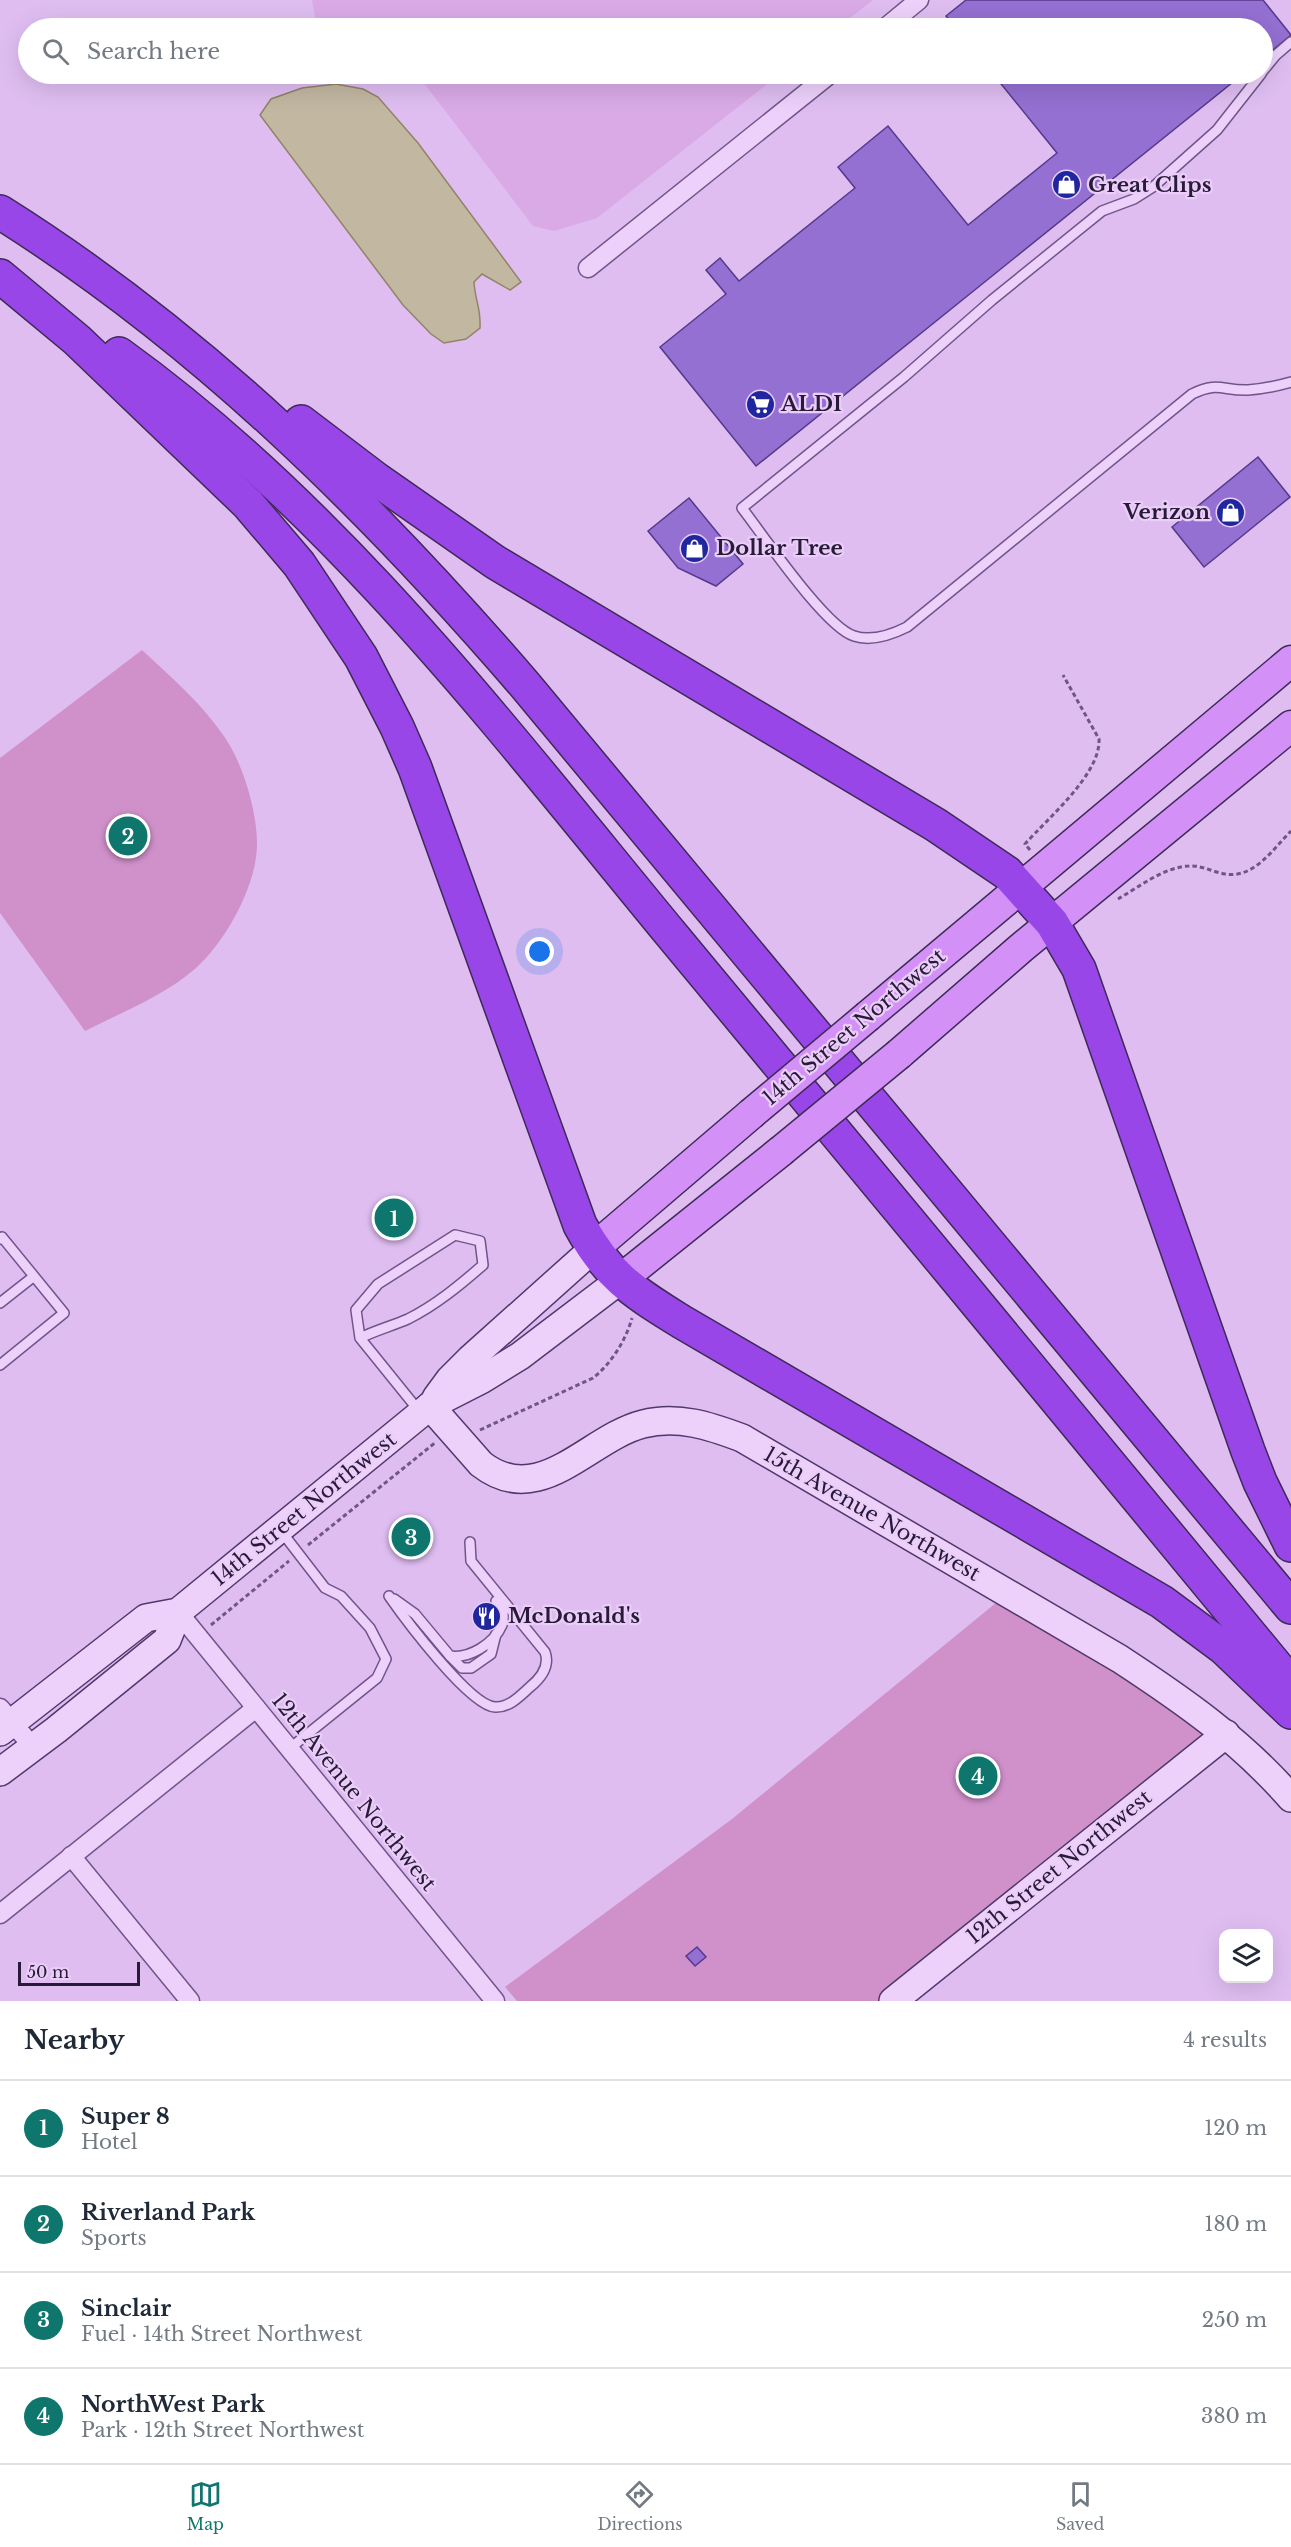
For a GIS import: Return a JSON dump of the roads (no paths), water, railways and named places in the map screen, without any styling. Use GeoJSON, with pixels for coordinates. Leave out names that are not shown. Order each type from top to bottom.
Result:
{"type":"FeatureCollection","features":[{"type":"Feature","properties":{"kind":"highway"},"geometry":{"type":"LineString","coordinates":[[0,212],[161,317],[376,479],[495,562],[936,825],[998,866],[1021,886],[1052,923],[1079,969],[1244,1441],[1260,1482],[1291,1545]]}},
{"type":"Feature","properties":{"kind":"highway"},"geometry":{"type":"LineString","coordinates":[[58,250],[140,310],[265,414],[360,503],[426,573],[525,685],[1291,1607]]}},
{"type":"Feature","properties":{"kind":"highway"},"geometry":{"type":"LineString","coordinates":[[0,270],[140,369],[219,434],[341,548],[411,624],[646,904],[1291,1684]]}},
{"type":"Feature","properties":{"kind":"highway"},"geometry":{"type":"LineString","coordinates":[[0,276],[37,305],[110,370],[248,504],[304,572],[361,657],[397,727],[419,779],[569,1198],[593,1249],[629,1288],[1162,1602],[1224,1648],[1291,1712]]}},
{"type":"Feature","properties":{"kind":"main road","name":"14th Street Northwest"},"geometry":{"type":"LineString","coordinates":[[593,1249],[1021,886],[1291,661]]}},
{"type":"Feature","properties":{"kind":"main road","name":"14th Street Northwest"},"geometry":{"type":"LineString","coordinates":[[629,1288],[781,1151],[1291,726]]}},
{"type":"Feature","properties":{"kind":"street"},"geometry":{"type":"LineString","coordinates":[[898,18],[920,0]]}},
{"type":"Feature","properties":{"kind":"street"},"geometry":{"type":"LineString","coordinates":[[588,268],[818,84]]}},
{"type":"Feature","properties":{"kind":"street","name":"14th Street Northwest"},"geometry":{"type":"LineString","coordinates":[[4,1720],[146,1618],[178,1612],[425,1409],[470,1359],[593,1249]]}},
{"type":"Feature","properties":{"kind":"street","name":"14th Street Northwest"},"geometry":{"type":"LineString","coordinates":[[425,1409],[481,1380],[629,1288]]}},
{"type":"Feature","properties":{"kind":"street","name":"15th Avenue Northwest"},"geometry":{"type":"LineString","coordinates":[[425,1409],[455,1437],[471,1456],[490,1471],[507,1478],[525,1480],[543,1477],[602,1441],[645,1424],[669,1421],[692,1422],[731,1434],[776,1456],[1120,1659],[1197,1710],[1226,1734],[1291,1798]]}},
{"type":"Feature","properties":{"kind":"street","name":"14th Street Northwest"},"geometry":{"type":"LineString","coordinates":[[0,1772],[167,1640],[178,1612]]}},
{"type":"Feature","properties":{"kind":"street","name":"12th Avenue Northwest"},"geometry":{"type":"LineString","coordinates":[[178,1612],[495,2001]]}},
{"type":"Feature","properties":{"kind":"street"},"geometry":{"type":"LineString","coordinates":[[0,1914],[256,1708]]}},
{"type":"Feature","properties":{"kind":"street"},"geometry":{"type":"LineString","coordinates":[[4,1720],[33,1747]]}},
{"type":"Feature","properties":{"kind":"street","name":"12th Street Northwest"},"geometry":{"type":"LineString","coordinates":[[893,2001],[1226,1734]]}},
{"type":"Feature","properties":{"kind":"street"},"geometry":{"type":"LineString","coordinates":[[71,1856],[190,2001]]}},
{"type":"Feature","properties":{"kind":"lane"},"geometry":{"type":"LineString","coordinates":[[1273,59],[1291,42]]}},
{"type":"Feature","properties":{"kind":"lane"},"geometry":{"type":"LineString","coordinates":[[1253,84],[1217,130],[1153,187],[1134,200],[1102,211],[992,300],[904,377],[742,508],[816,604],[836,626],[854,636],[873,639],[894,634],[908,627],[1192,394],[1204,388],[1218,386],[1245,390],[1291,382]]}},
{"type":"Feature","properties":{"kind":"lane"},"geometry":{"type":"LineString","coordinates":[[360,1338],[407,1319],[450,1293],[483,1265],[480,1241],[455,1235],[378,1284],[356,1310],[360,1338],[425,1409]]}},
{"type":"Feature","properties":{"kind":"lane"},"geometry":{"type":"LineString","coordinates":[[0,1239],[2,1237],[64,1313],[0,1365]]}},
{"type":"Feature","properties":{"kind":"lane"},"geometry":{"type":"LineString","coordinates":[[0,1303],[33,1277]]}},
{"type":"Feature","properties":{"kind":"lane"},"geometry":{"type":"LineString","coordinates":[[279,1529],[325,1588],[341,1596],[370,1628],[386,1659],[377,1678],[289,1749]]}},
{"type":"Feature","properties":{"kind":"lane"},"geometry":{"type":"LineString","coordinates":[[470,1542],[471,1561],[476,1576],[503,1610],[503,1624],[496,1634],[473,1653],[460,1658],[450,1656],[415,1614],[389,1596],[413,1630],[477,1700],[494,1707],[508,1705],[533,1685],[544,1671],[548,1660],[545,1652],[471,1561]]}},
{"type":"Feature","properties":{"kind":"place","name":"Great Clips"},"geometry":{"type":"Point","coordinates":[1067,185]}},
{"type":"Feature","properties":{"kind":"place","name":"ALDI"},"geometry":{"type":"Point","coordinates":[760,404]}},
{"type":"Feature","properties":{"kind":"place","name":"Verizon"},"geometry":{"type":"Point","coordinates":[1231,512]}},
{"type":"Feature","properties":{"kind":"place","name":"Dollar Tree"},"geometry":{"type":"Point","coordinates":[695,548]}},
{"type":"Feature","properties":{"kind":"place","name":"Riverland Park"},"geometry":{"type":"Point","coordinates":[128,836]}},
{"type":"Feature","properties":{"kind":"place","name":"Super 8"},"geometry":{"type":"Point","coordinates":[394,1218]}},
{"type":"Feature","properties":{"kind":"place","name":"Sinclair"},"geometry":{"type":"Point","coordinates":[411,1537]}},
{"type":"Feature","properties":{"kind":"place","name":"McDonald's"},"geometry":{"type":"Point","coordinates":[487,1616]}},
{"type":"Feature","properties":{"kind":"place","name":"NorthWest Park"},"geometry":{"type":"Point","coordinates":[978,1776]}}]}
